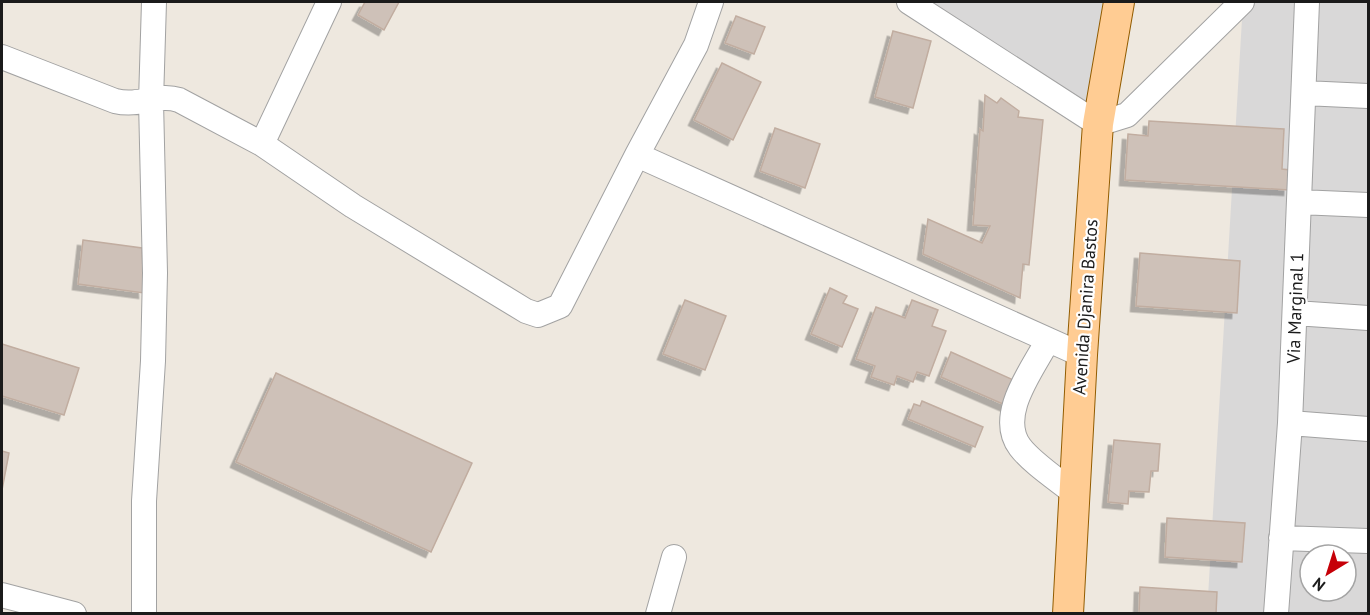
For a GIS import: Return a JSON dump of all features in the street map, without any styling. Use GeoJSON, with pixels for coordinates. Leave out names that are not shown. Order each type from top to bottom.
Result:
{"type":"FeatureCollection","features":[{"type":"Feature","properties":{"kind":"main road","name":"Avenida Djanira Bastos"},"geometry":{"type":"LineString","coordinates":[[1068,614],[1082,355],[1098,124],[1119,2]]}},
{"type":"Feature","properties":{"kind":"street"},"geometry":{"type":"LineString","coordinates":[[144,614],[144,501],[153,361],[155,273],[151,101],[154,2]]}},
{"type":"Feature","properties":{"kind":"street"},"geometry":{"type":"LineString","coordinates":[[262,144],[329,2]]}},
{"type":"Feature","properties":{"kind":"street"},"geometry":{"type":"LineString","coordinates":[[2,57],[129,105],[169,97],[179,100],[262,144],[353,206],[526,311],[538,315],[560,306],[696,45],[711,2]]}},
{"type":"Feature","properties":{"kind":"street"},"geometry":{"type":"LineString","coordinates":[[920,5],[1098,124],[1126,115],[1242,2]]}},
{"type":"Feature","properties":{"kind":"street","name":"Via Marginal 1"},"geometry":{"type":"LineString","coordinates":[[1276,614],[1290,423],[1307,2]]}},
{"type":"Feature","properties":{"kind":"street"},"geometry":{"type":"LineString","coordinates":[[1304,93],[1368,96]]}},
{"type":"Feature","properties":{"kind":"street"},"geometry":{"type":"LineString","coordinates":[[637,155],[1082,355]]}},
{"type":"Feature","properties":{"kind":"street"},"geometry":{"type":"LineString","coordinates":[[1299,202],[1368,205]]}},
{"type":"Feature","properties":{"kind":"street"},"geometry":{"type":"LineString","coordinates":[[1295,313],[1368,318]]}},
{"type":"Feature","properties":{"kind":"street"},"geometry":{"type":"LineString","coordinates":[[1048,340],[1019,394],[1010,422],[1019,447],[1074,493]]}},
{"type":"Feature","properties":{"kind":"street"},"geometry":{"type":"LineString","coordinates":[[1290,423],[1368,429]]}},
{"type":"Feature","properties":{"kind":"street"},"geometry":{"type":"LineString","coordinates":[[1281,538],[1368,541]]}},
{"type":"Feature","properties":{"kind":"street"},"geometry":{"type":"LineString","coordinates":[[658,614],[674,557]]}},
{"type":"Feature","properties":{"kind":"street"},"geometry":{"type":"LineString","coordinates":[[2,595],[75,614]]}},
{"type":"Feature","properties":{"kind":"shaded area"},"geometry":{"type":"Polygon","coordinates":[[[918,2],[1115,2],[1092,122],[918,2]]]}},
{"type":"Feature","properties":{"kind":"shaded area"},"geometry":{"type":"Polygon","coordinates":[[[1243,2],[1368,2],[1368,613],[1207,614],[1243,2]]]}},
{"type":"Feature","properties":{"kind":"building"},"geometry":{"type":"Polygon","coordinates":[[[365,2],[399,2],[384,30],[358,15],[365,2]]]}},
{"type":"Feature","properties":{"kind":"building"},"geometry":{"type":"Polygon","coordinates":[[[736,16],[765,27],[754,54],[725,43],[736,16]]]}},
{"type":"Feature","properties":{"kind":"building"},"geometry":{"type":"Polygon","coordinates":[[[893,31],[931,41],[913,108],[875,97],[893,31]]]}},
{"type":"Feature","properties":{"kind":"building"},"geometry":{"type":"Polygon","coordinates":[[[722,63],[761,82],[733,140],[694,120],[722,63]]]}},
{"type":"Feature","properties":{"kind":"building"},"geometry":{"type":"Polygon","coordinates":[[[985,95],[997,103],[1001,98],[1019,111],[1018,117],[1043,120],[1029,265],[1023,264],[1020,298],[923,254],[928,219],[982,243],[990,226],[973,225],[980,129],[983,131],[985,95]]]}},
{"type":"Feature","properties":{"kind":"building"},"geometry":{"type":"Polygon","coordinates":[[[1149,121],[1284,129],[1282,169],[1290,170],[1289,190],[1125,180],[1128,134],[1148,136],[1149,121]]]}},
{"type":"Feature","properties":{"kind":"building"},"geometry":{"type":"Polygon","coordinates":[[[775,128],[820,144],[805,188],[760,171],[775,128]]]}},
{"type":"Feature","properties":{"kind":"building"},"geometry":{"type":"Polygon","coordinates":[[[83,240],[142,248],[144,293],[78,284],[83,240]]]}},
{"type":"Feature","properties":{"kind":"building"},"geometry":{"type":"Polygon","coordinates":[[[1140,253],[1240,261],[1237,313],[1136,306],[1140,253]]]}},
{"type":"Feature","properties":{"kind":"building"},"geometry":{"type":"Polygon","coordinates":[[[830,288],[847,296],[843,303],[858,309],[842,347],[811,334],[830,288]]]}},
{"type":"Feature","properties":{"kind":"building"},"geometry":{"type":"Polygon","coordinates":[[[685,300],[726,316],[705,370],[663,354],[685,300]]]}},
{"type":"Feature","properties":{"kind":"building"},"geometry":{"type":"Polygon","coordinates":[[[912,300],[938,310],[932,326],[946,331],[929,376],[917,372],[913,382],[897,376],[894,385],[871,377],[875,366],[856,359],[876,307],[905,318],[912,300]]]}},
{"type":"Feature","properties":{"kind":"building"},"geometry":{"type":"Polygon","coordinates":[[[2,344],[79,368],[64,415],[2,396],[2,344]]]}},
{"type":"Feature","properties":{"kind":"building"},"geometry":{"type":"Polygon","coordinates":[[[951,352],[1029,387],[1019,411],[941,377],[951,352]]]}},
{"type":"Feature","properties":{"kind":"building"},"geometry":{"type":"Polygon","coordinates":[[[276,373],[472,463],[431,552],[236,462],[276,373]]]}},
{"type":"Feature","properties":{"kind":"building"},"geometry":{"type":"Polygon","coordinates":[[[922,401],[983,427],[975,447],[908,419],[914,404],[920,406],[922,401]]]}},
{"type":"Feature","properties":{"kind":"building"},"geometry":{"type":"Polygon","coordinates":[[[1114,440],[1160,444],[1158,471],[1151,471],[1149,492],[1129,491],[1128,504],[1108,502],[1114,440]]]}},
{"type":"Feature","properties":{"kind":"building"},"geometry":{"type":"Polygon","coordinates":[[[2,451],[9,453],[2,490],[2,451]]]}},
{"type":"Feature","properties":{"kind":"building"},"geometry":{"type":"Polygon","coordinates":[[[1167,518],[1245,523],[1242,562],[1165,557],[1167,518]]]}},
{"type":"Feature","properties":{"kind":"building"},"geometry":{"type":"Polygon","coordinates":[[[1140,587],[1217,592],[1216,614],[1139,614],[1140,587]]]}}]}
